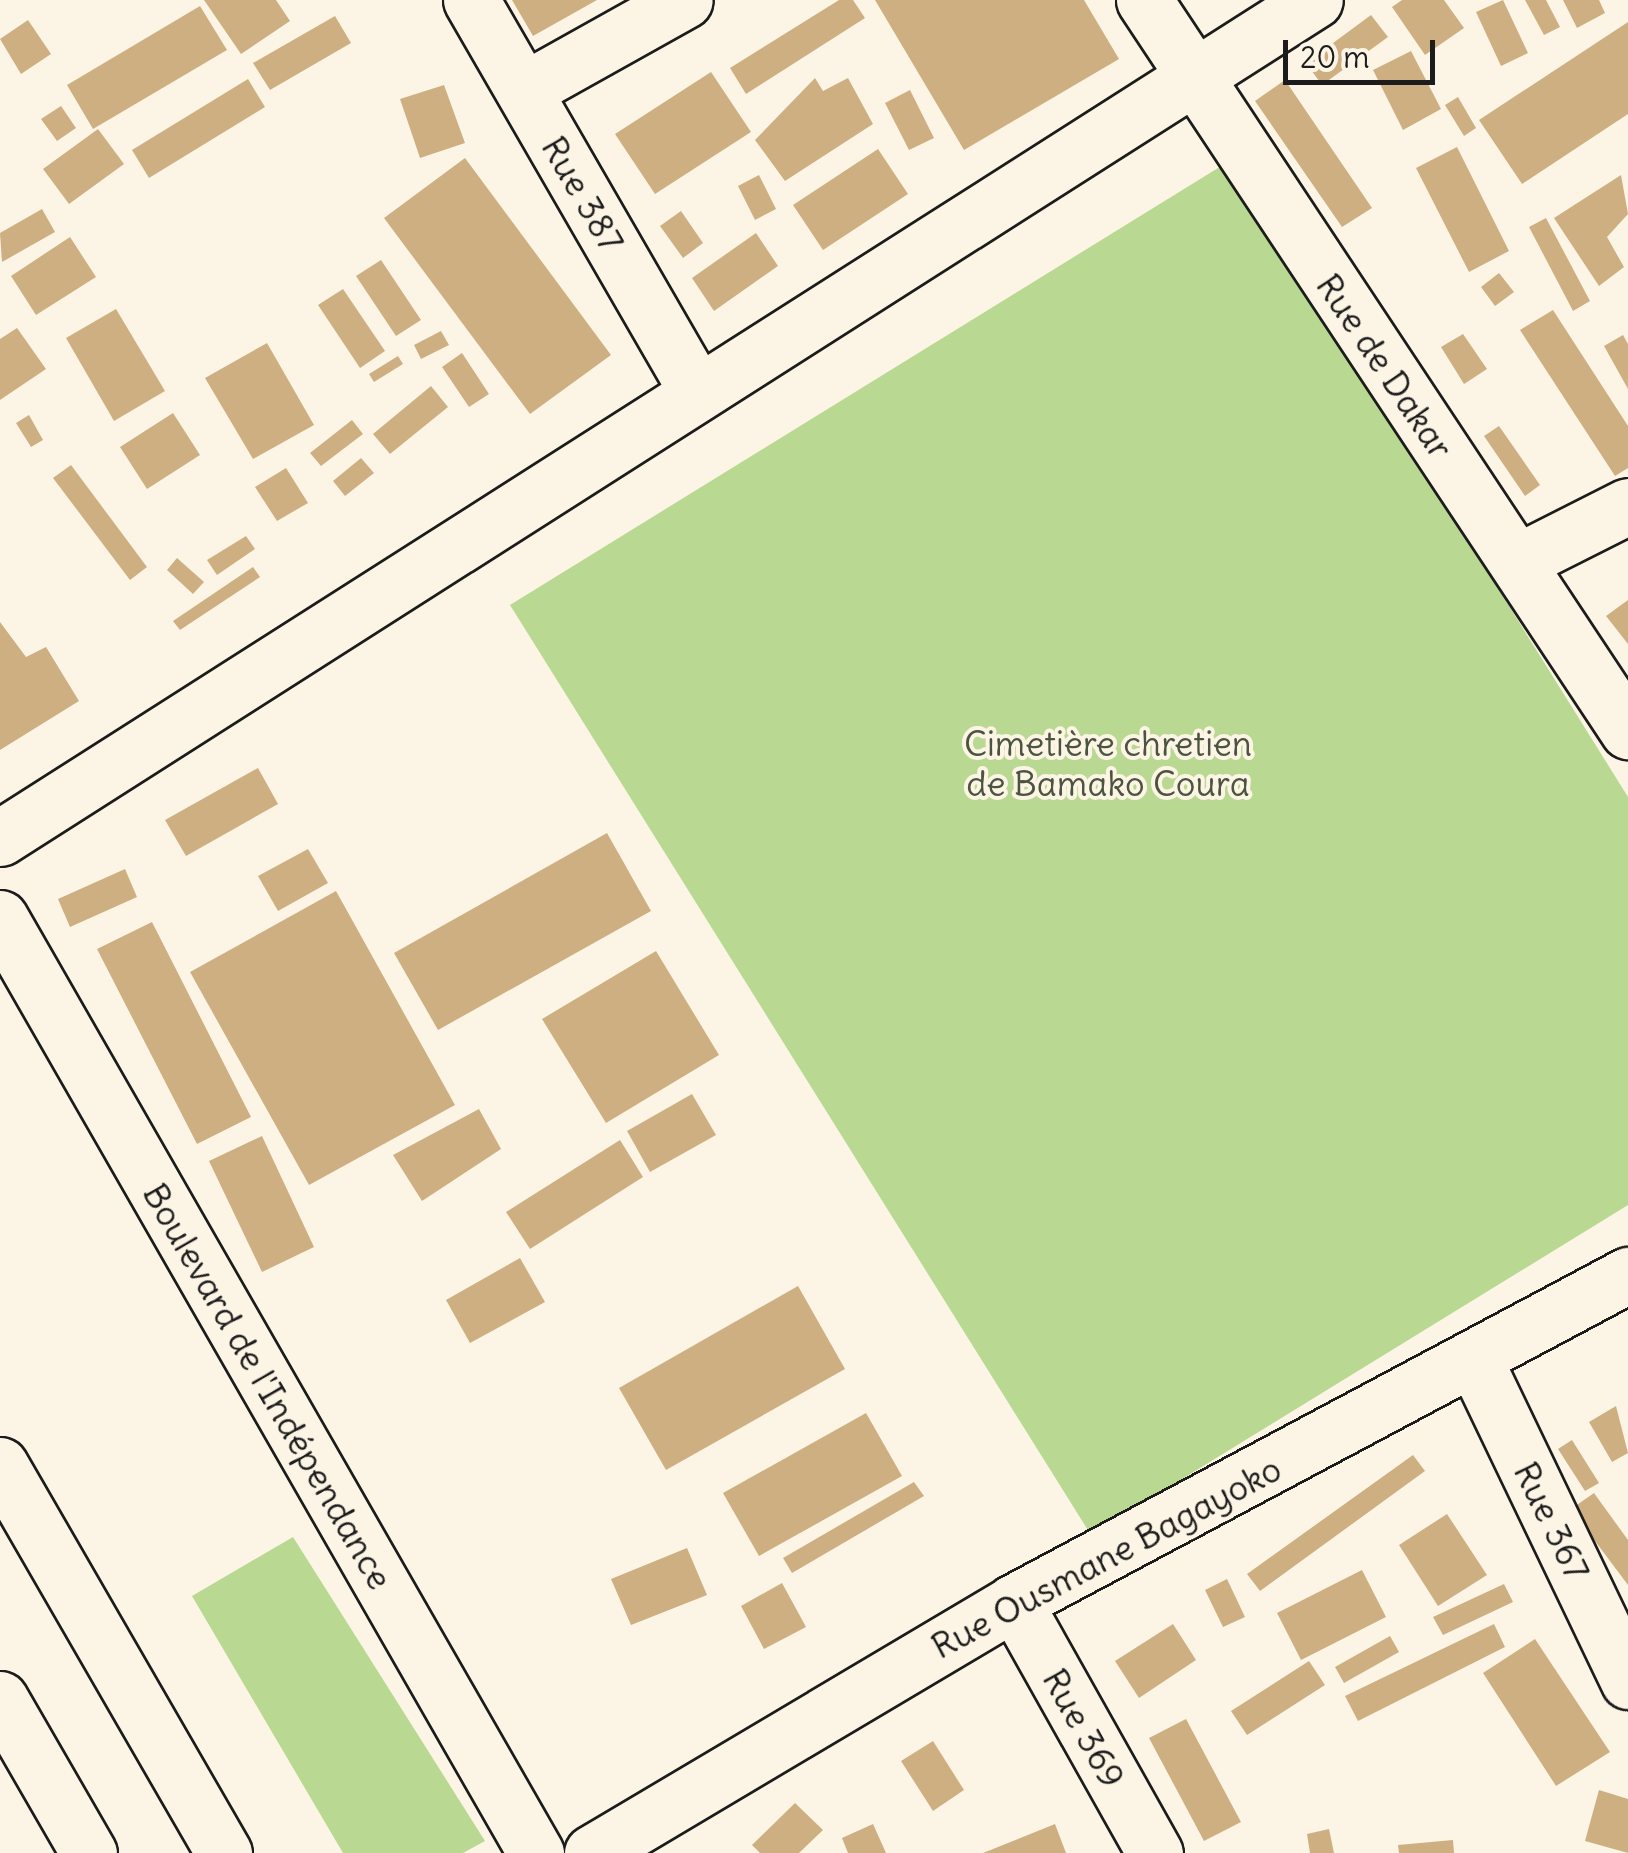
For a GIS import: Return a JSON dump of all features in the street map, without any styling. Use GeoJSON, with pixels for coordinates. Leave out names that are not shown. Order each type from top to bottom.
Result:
{"type":"FeatureCollection","features":[{"type":"Feature","properties":{"kind":"main road","name":"Rue 387"},"geometry":{"type":"LineString","coordinates":[[472,0],[695,388]]}},
{"type":"Feature","properties":{"kind":"main road"},"geometry":{"type":"LineString","coordinates":[[524,90],[686,0]]}},
{"type":"Feature","properties":{"kind":"main road","name":"Rue de Dakar"},"geometry":{"type":"LineString","coordinates":[[1144,0],[1628,731]]}},
{"type":"Feature","properties":{"kind":"main road"},"geometry":{"type":"LineString","coordinates":[[0,838],[695,388],[1195,81],[1315,0]]}},
{"type":"Feature","properties":{"kind":"main road"},"geometry":{"type":"LineString","coordinates":[[1517,562],[1628,506]]}},
{"type":"Feature","properties":{"kind":"main road","name":"Boulevard de l'Indépendance"},"geometry":{"type":"LineString","coordinates":[[0,918],[536,1853]]}},
{"type":"Feature","properties":{"kind":"main road","name":"Rue Ousmane Bagayoko"},"geometry":{"type":"LineString","coordinates":[[592,1853],[1014,1602],[1475,1361],[1628,1275]]}},
{"type":"Feature","properties":{"kind":"main road","name":"Rue 367"},"geometry":{"type":"LineString","coordinates":[[1475,1361],[1628,1681]]}},
{"type":"Feature","properties":{"kind":"main road"},"geometry":{"type":"LineString","coordinates":[[0,1464],[224,1853]]}},
{"type":"Feature","properties":{"kind":"main road","name":"Rue 369"},"geometry":{"type":"LineString","coordinates":[[1014,1602],[1155,1853]]}},
{"type":"Feature","properties":{"kind":"main road"},"geometry":{"type":"LineString","coordinates":[[0,1698],[89,1853]]}},
{"type":"Feature","properties":{"kind":"green space","name":"Cimetière chretien de Bamako Coura"},"geometry":{"type":"Polygon","coordinates":[[[1231,160],[1628,797],[1628,1205],[1091,1535],[510,605],[1231,160]]]}},
{"type":"Feature","properties":{"kind":"green space"},"geometry":{"type":"Polygon","coordinates":[[[293,1537],[485,1841],[463,1853],[343,1853],[192,1596],[293,1537]]]}},
{"type":"Feature","properties":{"kind":"building"},"geometry":{"type":"Polygon","coordinates":[[[204,0],[276,0],[290,21],[241,54],[204,0]]]}},
{"type":"Feature","properties":{"kind":"building"},"geometry":{"type":"Polygon","coordinates":[[[512,0],[597,0],[533,36],[512,0]]]}},
{"type":"Feature","properties":{"kind":"building"},"geometry":{"type":"Polygon","coordinates":[[[839,0],[853,0],[865,18],[746,94],[730,68],[839,0]]]}},
{"type":"Feature","properties":{"kind":"building"},"geometry":{"type":"Polygon","coordinates":[[[875,0],[1084,0],[1119,59],[964,150],[875,0]]]}},
{"type":"Feature","properties":{"kind":"building"},"geometry":{"type":"Polygon","coordinates":[[[1402,0],[1444,0],[1464,28],[1425,55],[1392,7],[1402,0]]]}},
{"type":"Feature","properties":{"kind":"building"},"geometry":{"type":"Polygon","coordinates":[[[1503,0],[1528,53],[1501,66],[1476,12],[1503,0]]]}},
{"type":"Feature","properties":{"kind":"building"},"geometry":{"type":"Polygon","coordinates":[[[1525,0],[1546,0],[1560,27],[1544,35],[1525,0]]]}},
{"type":"Feature","properties":{"kind":"building"},"geometry":{"type":"Polygon","coordinates":[[[1563,0],[1599,0],[1605,13],[1577,28],[1563,0]]]}},
{"type":"Feature","properties":{"kind":"building"},"geometry":{"type":"Polygon","coordinates":[[[200,6],[227,50],[93,129],[67,85],[200,6]]]}},
{"type":"Feature","properties":{"kind":"building"},"geometry":{"type":"Polygon","coordinates":[[[1371,15],[1388,37],[1322,85],[1306,63],[1371,15]]]}},
{"type":"Feature","properties":{"kind":"building"},"geometry":{"type":"Polygon","coordinates":[[[335,16],[351,43],[270,90],[253,63],[335,16]]]}},
{"type":"Feature","properties":{"kind":"building"},"geometry":{"type":"Polygon","coordinates":[[[28,20],[51,54],[21,74],[0,39],[28,20]]]}},
{"type":"Feature","properties":{"kind":"building"},"geometry":{"type":"Polygon","coordinates":[[[1628,22],[1628,114],[1522,184],[1479,120],[1628,22]]]}},
{"type":"Feature","properties":{"kind":"building"},"geometry":{"type":"Polygon","coordinates":[[[1411,51],[1441,109],[1403,130],[1373,70],[1411,51]]]}},
{"type":"Feature","properties":{"kind":"building"},"geometry":{"type":"Polygon","coordinates":[[[711,72],[751,132],[655,194],[615,134],[711,72]]]}},
{"type":"Feature","properties":{"kind":"building"},"geometry":{"type":"Polygon","coordinates":[[[815,78],[823,91],[848,78],[873,124],[785,181],[755,140],[815,78]]]}},
{"type":"Feature","properties":{"kind":"building"},"geometry":{"type":"Polygon","coordinates":[[[248,79],[265,107],[149,178],[132,150],[248,79]]]}},
{"type":"Feature","properties":{"kind":"building"},"geometry":{"type":"Polygon","coordinates":[[[1285,80],[1372,208],[1342,227],[1255,101],[1285,80]]]}},
{"type":"Feature","properties":{"kind":"building"},"geometry":{"type":"Polygon","coordinates":[[[444,85],[465,143],[420,158],[400,99],[444,85]]]}},
{"type":"Feature","properties":{"kind":"building"},"geometry":{"type":"Polygon","coordinates":[[[910,90],[934,138],[909,150],[885,103],[910,90]]]}},
{"type":"Feature","properties":{"kind":"building"},"geometry":{"type":"Polygon","coordinates":[[[1458,97],[1476,128],[1464,136],[1445,105],[1458,97]]]}},
{"type":"Feature","properties":{"kind":"building"},"geometry":{"type":"Polygon","coordinates":[[[61,106],[76,128],[57,141],[41,119],[61,106]]]}},
{"type":"Feature","properties":{"kind":"building"},"geometry":{"type":"Polygon","coordinates":[[[98,129],[124,164],[69,204],[43,169],[98,129]]]}},
{"type":"Feature","properties":{"kind":"building"},"geometry":{"type":"Polygon","coordinates":[[[1457,147],[1509,251],[1469,272],[1416,168],[1457,147]]]}},
{"type":"Feature","properties":{"kind":"building"},"geometry":{"type":"Polygon","coordinates":[[[878,149],[908,194],[823,250],[793,205],[878,149]]]}},
{"type":"Feature","properties":{"kind":"building"},"geometry":{"type":"Polygon","coordinates":[[[465,158],[611,355],[530,414],[384,218],[465,158]]]}},
{"type":"Feature","properties":{"kind":"building"},"geometry":{"type":"Polygon","coordinates":[[[759,175],[776,209],[755,220],[738,186],[759,175]]]}},
{"type":"Feature","properties":{"kind":"building"},"geometry":{"type":"Polygon","coordinates":[[[1621,175],[1628,214],[1607,237],[1624,267],[1599,286],[1554,218],[1621,175]]]}},
{"type":"Feature","properties":{"kind":"building"},"geometry":{"type":"Polygon","coordinates":[[[42,209],[55,232],[2,262],[0,233],[42,209]]]}},
{"type":"Feature","properties":{"kind":"building"},"geometry":{"type":"Polygon","coordinates":[[[681,211],[703,243],[683,258],[660,226],[681,211]]]}},
{"type":"Feature","properties":{"kind":"building"},"geometry":{"type":"Polygon","coordinates":[[[1546,218],[1590,301],[1573,311],[1529,227],[1546,218]]]}},
{"type":"Feature","properties":{"kind":"building"},"geometry":{"type":"Polygon","coordinates":[[[756,233],[778,266],[714,311],[692,278],[756,233]]]}},
{"type":"Feature","properties":{"kind":"building"},"geometry":{"type":"Polygon","coordinates":[[[70,237],[96,277],[36,315],[11,276],[70,237]]]}},
{"type":"Feature","properties":{"kind":"building"},"geometry":{"type":"Polygon","coordinates":[[[381,260],[421,320],[396,336],[356,276],[381,260]]]}},
{"type":"Feature","properties":{"kind":"building"},"geometry":{"type":"Polygon","coordinates":[[[1499,273],[1514,292],[1495,306],[1481,287],[1499,273]]]}},
{"type":"Feature","properties":{"kind":"building"},"geometry":{"type":"Polygon","coordinates":[[[343,289],[385,351],[360,368],[318,305],[343,289]]]}},
{"type":"Feature","properties":{"kind":"building"},"geometry":{"type":"Polygon","coordinates":[[[116,309],[165,391],[114,421],[66,338],[116,309]]]}},
{"type":"Feature","properties":{"kind":"building"},"geometry":{"type":"Polygon","coordinates":[[[1553,310],[1628,426],[1628,468],[1615,476],[1520,330],[1553,310]]]}},
{"type":"Feature","properties":{"kind":"building"},"geometry":{"type":"Polygon","coordinates":[[[17,328],[46,369],[0,400],[0,339],[17,328]]]}},
{"type":"Feature","properties":{"kind":"building"},"geometry":{"type":"Polygon","coordinates":[[[441,331],[449,345],[421,359],[414,345],[441,331]]]}},
{"type":"Feature","properties":{"kind":"building"},"geometry":{"type":"Polygon","coordinates":[[[1463,334],[1487,369],[1464,384],[1441,347],[1463,334]]]}},
{"type":"Feature","properties":{"kind":"building"},"geometry":{"type":"Polygon","coordinates":[[[1623,335],[1628,344],[1628,389],[1604,346],[1623,335]]]}},
{"type":"Feature","properties":{"kind":"building"},"geometry":{"type":"Polygon","coordinates":[[[267,343],[314,425],[253,459],[205,378],[267,343]]]}},
{"type":"Feature","properties":{"kind":"building"},"geometry":{"type":"Polygon","coordinates":[[[462,353],[489,394],[469,407],[442,367],[462,353]]]}},
{"type":"Feature","properties":{"kind":"building"},"geometry":{"type":"Polygon","coordinates":[[[398,356],[403,364],[374,382],[369,374],[398,356]]]}},
{"type":"Feature","properties":{"kind":"building"},"geometry":{"type":"Polygon","coordinates":[[[431,386],[448,407],[390,454],[373,434],[431,386]]]}},
{"type":"Feature","properties":{"kind":"building"},"geometry":{"type":"Polygon","coordinates":[[[173,413],[200,455],[147,489],[120,447],[173,413]]]}},
{"type":"Feature","properties":{"kind":"building"},"geometry":{"type":"Polygon","coordinates":[[[29,415],[43,440],[31,447],[16,423],[29,415]]]}},
{"type":"Feature","properties":{"kind":"building"},"geometry":{"type":"Polygon","coordinates":[[[352,420],[363,434],[321,466],[310,453],[352,420]]]}},
{"type":"Feature","properties":{"kind":"building"},"geometry":{"type":"Polygon","coordinates":[[[1499,426],[1540,485],[1525,496],[1484,436],[1499,426]]]}},
{"type":"Feature","properties":{"kind":"building"},"geometry":{"type":"Polygon","coordinates":[[[361,458],[374,473],[345,496],[333,481],[361,458]]]}},
{"type":"Feature","properties":{"kind":"building"},"geometry":{"type":"Polygon","coordinates":[[[71,465],[147,567],[130,580],[53,478],[71,465]]]}},
{"type":"Feature","properties":{"kind":"building"},"geometry":{"type":"Polygon","coordinates":[[[286,468],[308,503],[277,521],[255,487],[286,468]]]}},
{"type":"Feature","properties":{"kind":"building"},"geometry":{"type":"Polygon","coordinates":[[[246,536],[255,549],[217,575],[207,560],[246,536]]]}},
{"type":"Feature","properties":{"kind":"building"},"geometry":{"type":"Polygon","coordinates":[[[177,558],[204,582],[193,594],[167,570],[177,558]]]}},
{"type":"Feature","properties":{"kind":"building"},"geometry":{"type":"Polygon","coordinates":[[[253,567],[260,577],[180,630],[173,621],[253,567]]]}},
{"type":"Feature","properties":{"kind":"building"},"geometry":{"type":"Polygon","coordinates":[[[1628,600],[1628,644],[1606,616],[1628,600]]]}},
{"type":"Feature","properties":{"kind":"building"},"geometry":{"type":"Polygon","coordinates":[[[0,622],[26,657],[46,647],[79,701],[0,750],[0,622]]]}},
{"type":"Feature","properties":{"kind":"building"},"geometry":{"type":"Polygon","coordinates":[[[258,768],[278,804],[186,856],[165,820],[258,768]]]}},
{"type":"Feature","properties":{"kind":"building"},"geometry":{"type":"Polygon","coordinates":[[[607,833],[651,911],[438,1030],[394,953],[607,833]]]}},
{"type":"Feature","properties":{"kind":"building"},"geometry":{"type":"Polygon","coordinates":[[[308,849],[328,883],[278,911],[258,876],[308,849]]]}},
{"type":"Feature","properties":{"kind":"building"},"geometry":{"type":"Polygon","coordinates":[[[125,869],[137,897],[70,927],[58,899],[125,869]]]}},
{"type":"Feature","properties":{"kind":"building"},"geometry":{"type":"Polygon","coordinates":[[[336,891],[455,1105],[309,1185],[190,972],[336,891]]]}},
{"type":"Feature","properties":{"kind":"building"},"geometry":{"type":"Polygon","coordinates":[[[152,922],[251,1117],[197,1144],[97,949],[152,922]]]}},
{"type":"Feature","properties":{"kind":"building"},"geometry":{"type":"Polygon","coordinates":[[[656,951],[719,1055],[606,1123],[542,1019],[656,951]]]}},
{"type":"Feature","properties":{"kind":"building"},"geometry":{"type":"Polygon","coordinates":[[[692,1094],[716,1135],[650,1172],[627,1131],[692,1094]]]}},
{"type":"Feature","properties":{"kind":"building"},"geometry":{"type":"Polygon","coordinates":[[[479,1109],[501,1149],[422,1201],[393,1155],[479,1109]]]}},
{"type":"Feature","properties":{"kind":"building"},"geometry":{"type":"Polygon","coordinates":[[[262,1136],[314,1247],[262,1272],[209,1161],[262,1136]]]}},
{"type":"Feature","properties":{"kind":"building"},"geometry":{"type":"Polygon","coordinates":[[[620,1140],[643,1177],[530,1249],[506,1212],[620,1140]]]}},
{"type":"Feature","properties":{"kind":"building"},"geometry":{"type":"Polygon","coordinates":[[[520,1258],[545,1302],[470,1343],[446,1300],[520,1258]]]}},
{"type":"Feature","properties":{"kind":"building"},"geometry":{"type":"Polygon","coordinates":[[[798,1286],[845,1369],[666,1470],[619,1388],[798,1286]]]}},
{"type":"Feature","properties":{"kind":"building"},"geometry":{"type":"Polygon","coordinates":[[[1616,1406],[1628,1453],[1612,1462],[1589,1422],[1616,1406]]]}},
{"type":"Feature","properties":{"kind":"building"},"geometry":{"type":"Polygon","coordinates":[[[866,1413],[902,1476],[759,1556],[723,1493],[866,1413]]]}},
{"type":"Feature","properties":{"kind":"building"},"geometry":{"type":"Polygon","coordinates":[[[1572,1440],[1599,1483],[1585,1491],[1558,1449],[1572,1440]]]}},
{"type":"Feature","properties":{"kind":"building"},"geometry":{"type":"Polygon","coordinates":[[[1413,1455],[1425,1471],[1260,1591],[1247,1574],[1413,1455]]]}},
{"type":"Feature","properties":{"kind":"building"},"geometry":{"type":"Polygon","coordinates":[[[914,1482],[924,1496],[792,1573],[783,1558],[914,1482]]]}},
{"type":"Feature","properties":{"kind":"building"},"geometry":{"type":"Polygon","coordinates":[[[1594,1493],[1628,1540],[1628,1585],[1571,1509],[1594,1493]]]}},
{"type":"Feature","properties":{"kind":"building"},"geometry":{"type":"Polygon","coordinates":[[[1447,1514],[1487,1575],[1438,1606],[1399,1545],[1447,1514]]]}},
{"type":"Feature","properties":{"kind":"building"},"geometry":{"type":"Polygon","coordinates":[[[687,1548],[707,1595],[631,1625],[611,1579],[687,1548]]]}},
{"type":"Feature","properties":{"kind":"building"},"geometry":{"type":"Polygon","coordinates":[[[1362,1570],[1386,1617],[1301,1660],[1277,1613],[1362,1570]]]}},
{"type":"Feature","properties":{"kind":"building"},"geometry":{"type":"Polygon","coordinates":[[[1227,1579],[1245,1617],[1223,1627],[1205,1590],[1227,1579]]]}},
{"type":"Feature","properties":{"kind":"building"},"geometry":{"type":"Polygon","coordinates":[[[782,1583],[806,1627],[764,1649],[741,1606],[782,1583]]]}},
{"type":"Feature","properties":{"kind":"building"},"geometry":{"type":"Polygon","coordinates":[[[1504,1584],[1513,1602],[1443,1635],[1433,1617],[1504,1584]]]}},
{"type":"Feature","properties":{"kind":"building"},"geometry":{"type":"Polygon","coordinates":[[[1173,1624],[1196,1660],[1139,1698],[1115,1661],[1173,1624]]]}},
{"type":"Feature","properties":{"kind":"building"},"geometry":{"type":"Polygon","coordinates":[[[1494,1624],[1505,1647],[1358,1721],[1345,1696],[1494,1624]]]}},
{"type":"Feature","properties":{"kind":"building"},"geometry":{"type":"Polygon","coordinates":[[[1390,1636],[1399,1652],[1344,1683],[1335,1667],[1390,1636]]]}},
{"type":"Feature","properties":{"kind":"building"},"geometry":{"type":"Polygon","coordinates":[[[1535,1639],[1610,1752],[1556,1786],[1483,1673],[1535,1639]]]}},
{"type":"Feature","properties":{"kind":"building"},"geometry":{"type":"Polygon","coordinates":[[[1309,1661],[1325,1685],[1247,1735],[1231,1711],[1309,1661]]]}},
{"type":"Feature","properties":{"kind":"building"},"geometry":{"type":"Polygon","coordinates":[[[1186,1719],[1241,1822],[1204,1841],[1149,1738],[1186,1719]]]}},
{"type":"Feature","properties":{"kind":"building"},"geometry":{"type":"Polygon","coordinates":[[[933,1741],[964,1790],[933,1811],[901,1761],[933,1741]]]}},
{"type":"Feature","properties":{"kind":"building"},"geometry":{"type":"Polygon","coordinates":[[[1599,1790],[1628,1799],[1628,1853],[1585,1841],[1599,1790]]]}},
{"type":"Feature","properties":{"kind":"building"},"geometry":{"type":"Polygon","coordinates":[[[795,1803],[823,1830],[799,1853],[760,1853],[752,1845],[795,1803]]]}},
{"type":"Feature","properties":{"kind":"building"},"geometry":{"type":"Polygon","coordinates":[[[873,1824],[886,1853],[848,1853],[842,1838],[873,1824]]]}},
{"type":"Feature","properties":{"kind":"building"},"geometry":{"type":"Polygon","coordinates":[[[1055,1824],[1066,1853],[983,1853],[1055,1824]]]}},
{"type":"Feature","properties":{"kind":"building"},"geometry":{"type":"Polygon","coordinates":[[[1329,1829],[1334,1853],[1310,1853],[1307,1834],[1329,1829]]]}},
{"type":"Feature","properties":{"kind":"building"},"geometry":{"type":"Polygon","coordinates":[[[1453,1840],[1454,1853],[1399,1853],[1398,1845],[1453,1840]]]}}]}
